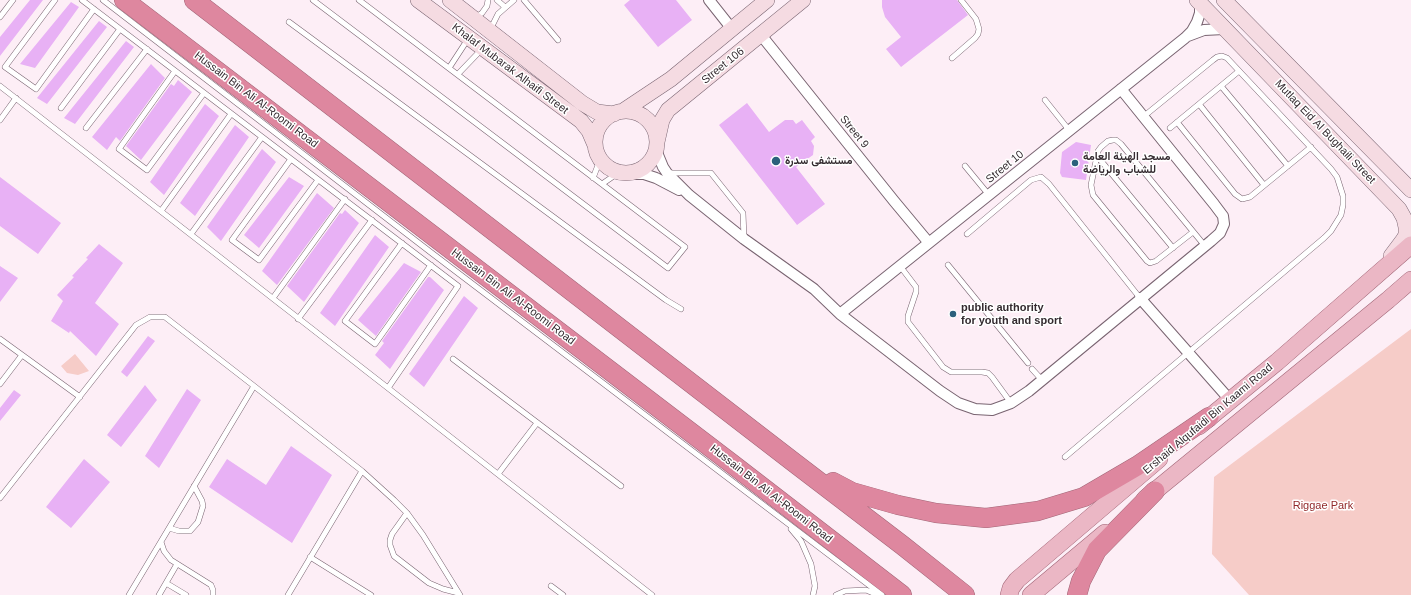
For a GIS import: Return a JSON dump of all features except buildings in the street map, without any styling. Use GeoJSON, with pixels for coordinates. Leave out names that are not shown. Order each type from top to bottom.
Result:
{"type":"FeatureCollection","features":[{"type":"Feature","properties":{"kind":"highway","name":"Hussain Bin Ali Al-Roomi Road"},"geometry":{"type":"LineString","coordinates":[[124,0],[902,595]]}},
{"type":"Feature","properties":{"kind":"highway"},"geometry":{"type":"LineString","coordinates":[[194,0],[902,544],[965,595]]}},
{"type":"Feature","properties":{"kind":"highway"},"geometry":{"type":"LineString","coordinates":[[796,464],[852,492],[898,505],[936,513],[986,518],[1038,510],[1084,497],[1137,466],[1209,417]]}},
{"type":"Feature","properties":{"kind":"highway"},"geometry":{"type":"LineString","coordinates":[[1077,595],[1081,581],[1096,550],[1155,491]]}},
{"type":"Feature","properties":{"kind":"main road","name":"Ershaid Alqufaidi Bin Kaami Road"},"geometry":{"type":"LineString","coordinates":[[1009,595],[1011,588],[1017,580],[1209,417],[1277,362],[1411,245]]}},
{"type":"Feature","properties":{"kind":"main road","name":"Ershaid Alqufaidi Bin Kaami Road"},"geometry":{"type":"LineString","coordinates":[[1031,595],[1411,280]]}},
{"type":"Feature","properties":{"kind":"street","name":"Khalaf Mubarak Alhaifi Street"},"geometry":{"type":"LineString","coordinates":[[418,0],[581,121],[589,131],[595,145]]}},
{"type":"Feature","properties":{"kind":"street","name":"Khalaf Mubarak Alhaifi Street"},"geometry":{"type":"LineString","coordinates":[[450,0],[582,103],[597,112],[618,112]]}},
{"type":"Feature","properties":{"kind":"street"},"geometry":{"type":"LineString","coordinates":[[709,0],[732,29]]}},
{"type":"Feature","properties":{"kind":"street","name":"Street 106"},"geometry":{"type":"LineString","coordinates":[[618,112],[670,79],[767,0]]}},
{"type":"Feature","properties":{"kind":"street","name":"Street 106"},"geometry":{"type":"LineString","coordinates":[[657,146],[662,120],[668,110],[803,0]]}},
{"type":"Feature","properties":{"kind":"street","name":"Mutlaq Eid Al Bughaili Street"},"geometry":{"type":"LineString","coordinates":[[1224,0],[1411,190]]}},
{"type":"Feature","properties":{"kind":"street","name":"Mutlaq Eid Al Bughaili Street"},"geometry":{"type":"LineString","coordinates":[[1198,2],[1401,212],[1406,226],[1405,238],[1386,262],[1378,275]]}},
{"type":"Feature","properties":{"kind":"street","name":"Street 10"},"geometry":{"type":"LineString","coordinates":[[840,314],[1185,38],[1192,31],[1197,22],[1200,13],[1198,2]]}},
{"type":"Feature","properties":{"kind":"street","name":"Street 10"},"geometry":{"type":"LineString","coordinates":[[1185,38],[1204,30],[1224,29]]}},
{"type":"Feature","properties":{"kind":"street","name":"Street 9"},"geometry":{"type":"LineString","coordinates":[[761,35],[929,243]]}},
{"type":"Feature","properties":{"kind":"street"},"geometry":{"type":"LineString","coordinates":[[690,62],[689,72],[691,78],[694,81],[702,83]]}},
{"type":"Feature","properties":{"kind":"street"},"geometry":{"type":"LineString","coordinates":[[689,195],[656,178],[644,174],[623,173],[608,168],[600,160],[596,153],[596,135],[599,126],[606,119],[618,112],[633,112],[643,116],[653,127],[655,132],[663,167],[689,195],[744,239],[814,289],[840,314],[940,391],[958,403],[975,409],[992,410],[1012,403],[1042,380],[1205,246],[1220,233],[1224,224],[1223,216],[1121,89]]}},
{"type":"Feature","properties":{"kind":"street"},"geometry":{"type":"LineString","coordinates":[[623,173],[638,172],[646,166],[652,159],[657,146]]}},
{"type":"Feature","properties":{"kind":"street"},"geometry":{"type":"LineString","coordinates":[[1140,298],[1230,400]]}},
{"type":"Feature","properties":{"kind":"lane"},"geometry":{"type":"LineString","coordinates":[[0,17],[13,0]]}},
{"type":"Feature","properties":{"kind":"lane"},"geometry":{"type":"LineString","coordinates":[[55,0],[6,66],[36,89],[94,10]]}},
{"type":"Feature","properties":{"kind":"lane"},"geometry":{"type":"LineString","coordinates":[[82,0],[458,286],[388,388]]}},
{"type":"Feature","properties":{"kind":"lane"},"geometry":{"type":"LineString","coordinates":[[103,0],[427,250],[882,595]]}},
{"type":"Feature","properties":{"kind":"lane"},"geometry":{"type":"LineString","coordinates":[[313,0],[668,268],[685,247],[359,0]]}},
{"type":"Feature","properties":{"kind":"lane"},"geometry":{"type":"LineString","coordinates":[[474,19],[482,13],[487,6],[488,0]]}},
{"type":"Feature","properties":{"kind":"lane"},"geometry":{"type":"LineString","coordinates":[[497,0],[505,7]]}},
{"type":"Feature","properties":{"kind":"lane"},"geometry":{"type":"LineString","coordinates":[[490,30],[498,14],[514,0]]}},
{"type":"Feature","properties":{"kind":"lane"},"geometry":{"type":"LineString","coordinates":[[524,0],[558,40]]}},
{"type":"Feature","properties":{"kind":"lane"},"geometry":{"type":"LineString","coordinates":[[952,58],[975,38],[979,29],[976,19],[961,0]]}},
{"type":"Feature","properties":{"kind":"lane"},"geometry":{"type":"LineString","coordinates":[[289,22],[666,300],[681,309]]}},
{"type":"Feature","properties":{"kind":"lane"},"geometry":{"type":"LineString","coordinates":[[61,108],[120,29]]}},
{"type":"Feature","properties":{"kind":"lane"},"geometry":{"type":"LineString","coordinates":[[449,68],[468,38]]}},
{"type":"Feature","properties":{"kind":"lane"},"geometry":{"type":"LineString","coordinates":[[86,128],[147,49]]}},
{"type":"Feature","properties":{"kind":"lane"},"geometry":{"type":"LineString","coordinates":[[458,74],[482,49]]}},
{"type":"Feature","properties":{"kind":"lane"},"geometry":{"type":"LineString","coordinates":[[1065,457],[1324,238],[1336,224],[1340,215],[1343,196],[1341,186],[1332,169],[1227,58],[1222,56],[1217,57],[1143,117]]}},
{"type":"Feature","properties":{"kind":"lane"},"geometry":{"type":"LineString","coordinates":[[175,71],[119,148],[147,170],[204,93]]}},
{"type":"Feature","properties":{"kind":"lane"},"geometry":{"type":"LineString","coordinates":[[1170,128],[1240,71]]}},
{"type":"Feature","properties":{"kind":"lane"},"geometry":{"type":"LineString","coordinates":[[0,86],[652,595]]}},
{"type":"Feature","properties":{"kind":"lane"},"geometry":{"type":"LineString","coordinates":[[1221,86],[1288,166]]}},
{"type":"Feature","properties":{"kind":"lane"},"geometry":{"type":"LineString","coordinates":[[0,120],[16,98]]}},
{"type":"Feature","properties":{"kind":"lane"},"geometry":{"type":"LineString","coordinates":[[1045,100],[1069,130]]}},
{"type":"Feature","properties":{"kind":"lane"},"geometry":{"type":"LineString","coordinates":[[1199,104],[1264,185]]}},
{"type":"Feature","properties":{"kind":"lane"},"geometry":{"type":"LineString","coordinates":[[161,211],[231,114]]}},
{"type":"Feature","properties":{"kind":"lane"},"geometry":{"type":"LineString","coordinates":[[1177,122],[1238,197],[1250,197],[1311,147]]}},
{"type":"Feature","properties":{"kind":"lane"},"geometry":{"type":"LineString","coordinates":[[191,234],[262,137]]}},
{"type":"Feature","properties":{"kind":"lane"},"geometry":{"type":"LineString","coordinates":[[1193,232],[1156,261],[1150,263],[1147,261],[1093,195],[1091,185],[1097,156],[1101,147],[1108,141],[1116,140],[1122,144],[1205,246]]}},
{"type":"Feature","properties":{"kind":"lane"},"geometry":{"type":"LineString","coordinates":[[1097,156],[1173,248]]}},
{"type":"Feature","properties":{"kind":"lane"},"geometry":{"type":"LineString","coordinates":[[291,159],[232,240],[259,260],[318,180]]}},
{"type":"Feature","properties":{"kind":"lane"},"geometry":{"type":"LineString","coordinates":[[594,178],[600,160]]}},
{"type":"Feature","properties":{"kind":"lane"},"geometry":{"type":"LineString","coordinates":[[965,166],[989,195]]}},
{"type":"Feature","properties":{"kind":"lane"},"geometry":{"type":"LineString","coordinates":[[667,173],[711,172],[743,213],[744,239]]}},
{"type":"Feature","properties":{"kind":"lane"},"geometry":{"type":"LineString","coordinates":[[602,184],[623,173]]}},
{"type":"Feature","properties":{"kind":"lane"},"geometry":{"type":"LineString","coordinates":[[967,234],[1031,180],[1041,177],[1049,184],[1140,298]]}},
{"type":"Feature","properties":{"kind":"lane"},"geometry":{"type":"LineString","coordinates":[[273,298],[344,200]]}},
{"type":"Feature","properties":{"kind":"lane"},"geometry":{"type":"LineString","coordinates":[[298,319],[372,220]]}},
{"type":"Feature","properties":{"kind":"lane"},"geometry":{"type":"LineString","coordinates":[[402,243],[345,321],[375,344],[431,265]]}},
{"type":"Feature","properties":{"kind":"lane"},"geometry":{"type":"LineString","coordinates":[[948,265],[1028,363]]}},
{"type":"Feature","properties":{"kind":"lane"},"geometry":{"type":"LineString","coordinates":[[900,266],[916,287],[916,292],[908,316],[909,325],[943,368],[951,372],[988,373],[1012,403]]}},
{"type":"Feature","properties":{"kind":"lane"},"geometry":{"type":"LineString","coordinates":[[1388,300],[1411,287]]}},
{"type":"Feature","properties":{"kind":"lane"},"geometry":{"type":"LineString","coordinates":[[0,498],[136,326],[150,317],[165,317],[362,471],[394,500],[407,513],[423,535],[459,594]]}},
{"type":"Feature","properties":{"kind":"lane"},"geometry":{"type":"LineString","coordinates":[[0,340],[80,397]]}},
{"type":"Feature","properties":{"kind":"lane"},"geometry":{"type":"LineString","coordinates":[[0,384],[22,355]]}},
{"type":"Feature","properties":{"kind":"lane"},"geometry":{"type":"LineString","coordinates":[[453,359],[621,486]]}},
{"type":"Feature","properties":{"kind":"lane"},"geometry":{"type":"LineString","coordinates":[[1032,369],[1042,380]]}},
{"type":"Feature","properties":{"kind":"lane"},"geometry":{"type":"LineString","coordinates":[[129,595],[254,386]]}},
{"type":"Feature","properties":{"kind":"lane"},"geometry":{"type":"LineString","coordinates":[[498,474],[537,423]]}},
{"type":"Feature","properties":{"kind":"lane"},"geometry":{"type":"LineString","coordinates":[[290,594],[310,557],[362,471]]}},
{"type":"Feature","properties":{"kind":"lane"},"geometry":{"type":"LineString","coordinates":[[169,528],[179,531],[190,531],[198,522],[203,506],[194,486]]}},
{"type":"Feature","properties":{"kind":"lane"},"geometry":{"type":"LineString","coordinates":[[407,513],[392,534],[390,540],[390,545],[394,556],[429,583],[444,590],[459,594]]}},
{"type":"Feature","properties":{"kind":"lane"},"geometry":{"type":"LineString","coordinates":[[783,521],[801,541],[811,564],[815,586],[813,595]]}},
{"type":"Feature","properties":{"kind":"lane"},"geometry":{"type":"LineString","coordinates":[[160,542],[168,555],[177,564],[211,585],[213,595]]}},
{"type":"Feature","properties":{"kind":"lane"},"geometry":{"type":"LineString","coordinates":[[310,557],[371,595]]}},
{"type":"Feature","properties":{"kind":"lane"},"geometry":{"type":"LineString","coordinates":[[159,595],[177,564]]}},
{"type":"Feature","properties":{"kind":"lane"},"geometry":{"type":"LineString","coordinates":[[166,583],[186,595]]}},
{"type":"Feature","properties":{"kind":"lane"},"geometry":{"type":"LineString","coordinates":[[551,586],[563,595]]}},
{"type":"Feature","properties":{"kind":"lane"},"geometry":{"type":"LineString","coordinates":[[836,595],[845,591],[866,590],[878,595]]}},
{"type":"Feature","properties":{"kind":"green space","name":"Riggae Park"},"geometry":{"type":"Polygon","coordinates":[[[1411,329],[1411,595],[1249,595],[1212,554],[1214,477],[1411,329]]]}},
{"type":"Feature","properties":{"kind":"green space"},"geometry":{"type":"Polygon","coordinates":[[[75,354],[89,371],[78,375],[67,373],[61,366],[75,354]]]}},
{"type":"Feature","properties":{"kind":"place","name":"مستشفى سدرة"},"geometry":{"type":"Point","coordinates":[776,161]}},
{"type":"Feature","properties":{"kind":"place","name":"مسجد الهيئة العامة للشباب والرياضة"},"geometry":{"type":"Point","coordinates":[1075,163]}},
{"type":"Feature","properties":{"kind":"place","name":"public authority for youth and sport"},"geometry":{"type":"Point","coordinates":[953,314]}}]}
